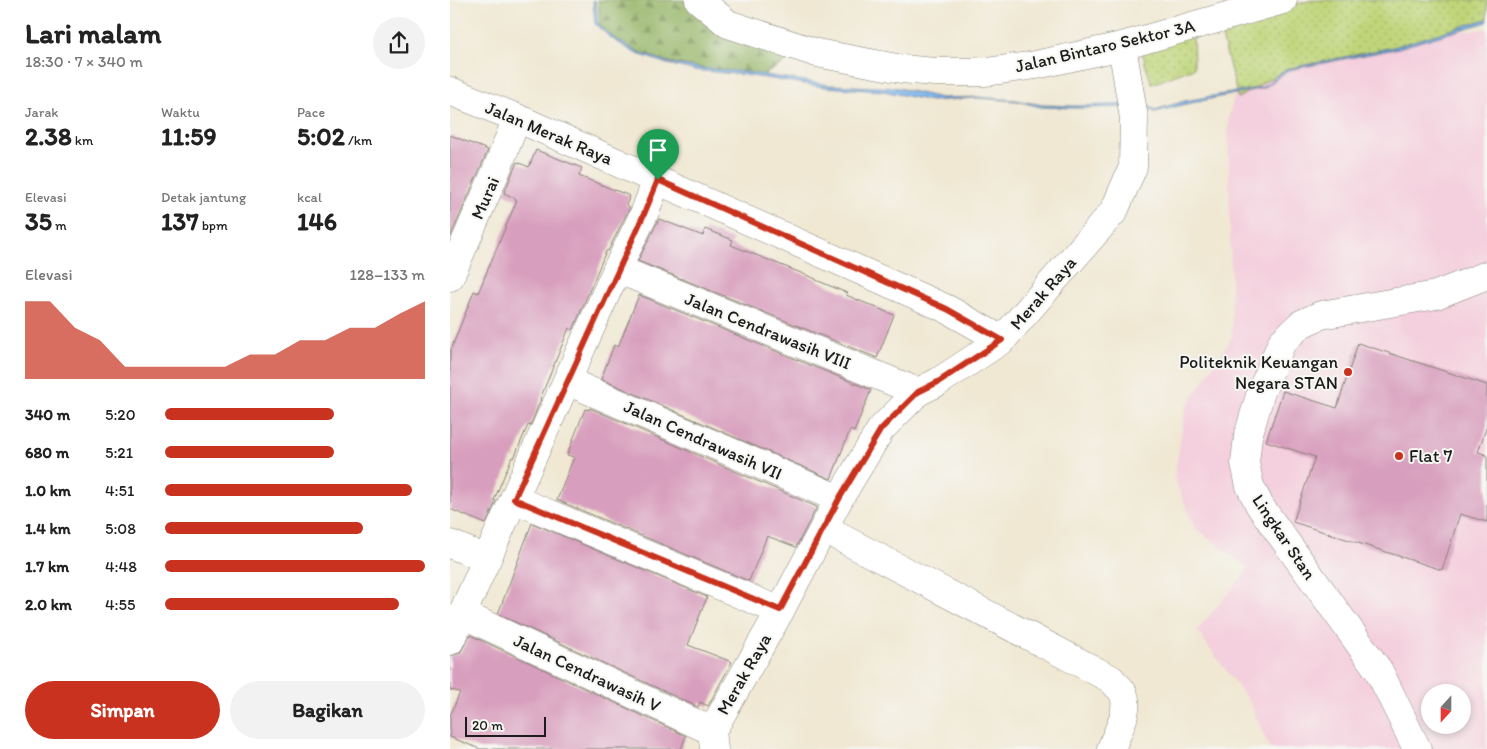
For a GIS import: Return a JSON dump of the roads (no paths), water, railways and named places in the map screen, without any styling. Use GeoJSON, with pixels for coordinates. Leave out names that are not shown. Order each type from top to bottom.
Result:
{"type":"FeatureCollection","features":[{"type":"Feature","properties":{"kind":"street","name":"Jalan Bintaro Sektor 3A"},"geometry":{"type":"LineString","coordinates":[[699,0],[728,24],[817,54],[902,69],[935,72],[986,72],[1036,66],[1122,46],[1283,0]]}},
{"type":"Feature","properties":{"kind":"street","name":"Merak Raya"},"geometry":{"type":"LineString","coordinates":[[713,740],[839,499],[881,429],[918,392],[938,382],[1002,340],[1114,211],[1133,167],[1134,118],[1122,46]]}},
{"type":"Feature","properties":{"kind":"street","name":"Jalan Merak Raya"},"geometry":{"type":"LineString","coordinates":[[450,91],[517,118],[947,309],[1002,340]]}},
{"type":"Feature","properties":{"kind":"street","name":"Murai"},"geometry":{"type":"LineString","coordinates":[[450,277],[517,118]]}},
{"type":"Feature","properties":{"kind":"street"},"geometry":{"type":"LineString","coordinates":[[450,641],[658,180]]}},
{"type":"Feature","properties":{"kind":"street","name":"Jalan Cendrawasih VIII"},"geometry":{"type":"LineString","coordinates":[[617,270],[918,392]]}},
{"type":"Feature","properties":{"kind":"street","name":"Lingkar Stan"},"geometry":{"type":"LineString","coordinates":[[1417,749],[1379,671],[1260,506],[1250,486],[1245,463],[1248,436],[1262,392],[1282,342],[1301,324],[1321,315],[1436,295],[1487,275]]}},
{"type":"Feature","properties":{"kind":"street","name":"Jalan Cendrawasih VII"},"geometry":{"type":"LineString","coordinates":[[567,381],[839,499]]}},
{"type":"Feature","properties":{"kind":"street"},"geometry":{"type":"LineString","coordinates":[[514,499],[780,610]]}},
{"type":"Feature","properties":{"kind":"street"},"geometry":{"type":"LineString","coordinates":[[824,529],[1110,679],[1121,690],[1126,708],[1111,749]]}},
{"type":"Feature","properties":{"kind":"street"},"geometry":{"type":"LineString","coordinates":[[450,544],[487,559]]}},
{"type":"Feature","properties":{"kind":"street","name":"Jalan Cendrawasih V"},"geometry":{"type":"LineString","coordinates":[[462,614],[713,740]]}},
{"type":"Feature","properties":{"kind":"water"},"geometry":{"type":"Polygon","coordinates":[[[593,0],[595,0],[598,24],[614,38],[636,51],[670,63],[830,85],[898,88],[941,98],[978,97],[1016,100],[1043,105],[1076,106],[1144,104],[1155,110],[1185,101],[1263,87],[1286,69],[1394,47],[1487,19],[1487,22],[1395,49],[1288,70],[1264,88],[1155,112],[1143,107],[1041,107],[1016,101],[976,98],[931,101],[884,91],[824,87],[746,75],[693,70],[667,64],[635,53],[611,38],[595,24],[593,0]]]}},
{"type":"Feature","properties":{"kind":"place","name":"Politeknik Keuangan Negara STAN"},"geometry":{"type":"Point","coordinates":[1348,372]}},
{"type":"Feature","properties":{"kind":"place","name":"Flat 7"},"geometry":{"type":"Point","coordinates":[1399,456]}}]}
